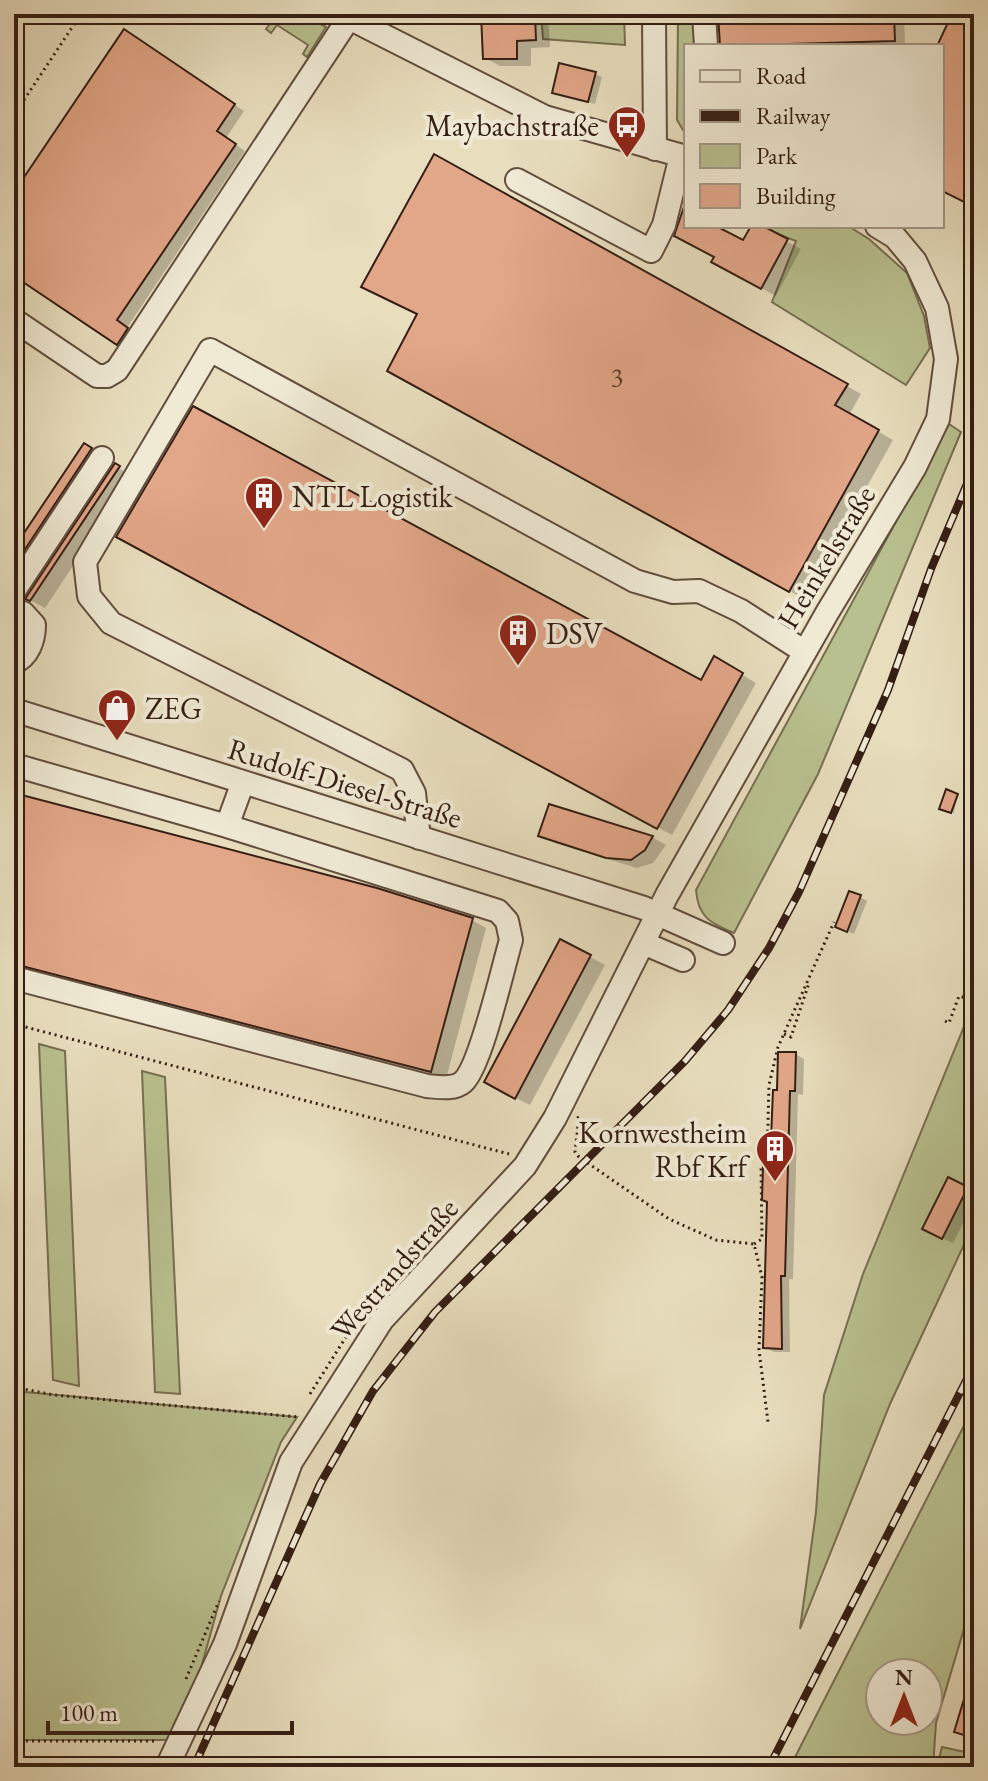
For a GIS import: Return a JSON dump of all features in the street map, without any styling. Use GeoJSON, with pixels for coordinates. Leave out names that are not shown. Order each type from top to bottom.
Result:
{"type":"FeatureCollection","features":[{"type":"Feature","properties":{"kind":"street"},"geometry":{"type":"LineString","coordinates":[[654,14],[655,149]]}},
{"type":"Feature","properties":{"kind":"street"},"geometry":{"type":"LineString","coordinates":[[704,14],[706,44]]}},
{"type":"Feature","properties":{"kind":"street"},"geometry":{"type":"LineString","coordinates":[[14,320],[97,376],[107,376],[117,370],[345,16],[545,117],[684,157],[664,225],[651,251],[517,180]]}},
{"type":"Feature","properties":{"kind":"street","name":"Heinkelstraße"},"geometry":{"type":"LineString","coordinates":[[657,914],[805,652],[915,467],[938,419],[946,359],[937,308],[915,261],[895,237],[880,228]]}},
{"type":"Feature","properties":{"kind":"street"},"geometry":{"type":"LineString","coordinates":[[419,838],[414,793],[408,776],[368,752],[111,623],[89,596],[85,562],[210,350],[635,581],[673,592],[699,591],[805,652]]}},
{"type":"Feature","properties":{"kind":"street"},"geometry":{"type":"LineString","coordinates":[[14,591],[102,458]]}},
{"type":"Feature","properties":{"kind":"street"},"geometry":{"type":"LineString","coordinates":[[14,662],[27,651],[34,636],[34,625],[23,613]]}},
{"type":"Feature","properties":{"kind":"street","name":"Rudolf-Diesel-Straße"},"geometry":{"type":"LineString","coordinates":[[14,710],[657,914],[723,943]]}},
{"type":"Feature","properties":{"kind":"street"},"geometry":{"type":"LineString","coordinates":[[14,765],[227,826],[498,911],[507,921],[511,940],[475,1063],[463,1082],[448,1088],[427,1086],[14,978]]}},
{"type":"Feature","properties":{"kind":"street"},"geometry":{"type":"LineString","coordinates":[[227,826],[243,782]]}},
{"type":"Feature","properties":{"kind":"street","name":"Westrandstraße"},"geometry":{"type":"LineString","coordinates":[[167,1767],[225,1644],[291,1462],[382,1320],[525,1166],[561,1107],[657,914]]}},
{"type":"Feature","properties":{"kind":"street"},"geometry":{"type":"LineString","coordinates":[[643,943],[683,960]]}},
{"type":"Feature","properties":{"kind":"path"},"geometry":{"type":"LineString","coordinates":[[14,115],[81,14]]}},
{"type":"Feature","properties":{"kind":"path"},"geometry":{"type":"LineString","coordinates":[[561,1107],[579,1117],[575,1152],[579,1157],[669,1219],[716,1240],[754,1244],[762,1239],[761,1165],[767,1161],[769,1085],[784,1034],[834,922]]}},
{"type":"Feature","properties":{"kind":"path"},"geometry":{"type":"LineString","coordinates":[[784,1034],[791,1037],[811,976]]}},
{"type":"Feature","properties":{"kind":"path"},"geometry":{"type":"LineString","coordinates":[[945,1021],[949,1023],[959,996],[974,1000]]}},
{"type":"Feature","properties":{"kind":"path"},"geometry":{"type":"LineString","coordinates":[[14,1024],[512,1154]]}},
{"type":"Feature","properties":{"kind":"path"},"geometry":{"type":"LineString","coordinates":[[754,1244],[762,1277],[759,1350],[768,1422]]}},
{"type":"Feature","properties":{"kind":"path"},"geometry":{"type":"LineString","coordinates":[[14,1387],[54,1395],[297,1417],[313,1424]]}},
{"type":"Feature","properties":{"kind":"path"},"geometry":{"type":"LineString","coordinates":[[14,1741],[181,1740]]}},
{"type":"Feature","properties":{"kind":"green space"},"geometry":{"type":"Polygon","coordinates":[[[262,14],[301,14],[326,27],[307,57],[303,54],[308,45],[277,25],[271,33],[266,29],[272,21],[262,14]]]}},
{"type":"Feature","properties":{"kind":"green space"},"geometry":{"type":"Polygon","coordinates":[[[541,14],[624,14],[625,45],[543,39],[541,14]]]}},
{"type":"Feature","properties":{"kind":"green space"},"geometry":{"type":"Polygon","coordinates":[[[678,14],[694,14],[695,44],[684,44],[684,132],[677,120],[678,14]]]}},
{"type":"Feature","properties":{"kind":"green space"},"geometry":{"type":"Polygon","coordinates":[[[763,228],[851,228],[869,239],[907,273],[924,316],[930,348],[906,385],[772,302],[796,241],[763,228]]]}},
{"type":"Feature","properties":{"kind":"green space"},"geometry":{"type":"Polygon","coordinates":[[[949,424],[961,432],[818,774],[734,933],[707,918],[699,907],[696,890],[949,424]]]}},
{"type":"Feature","properties":{"kind":"green space"},"geometry":{"type":"Polygon","coordinates":[[[974,1002],[974,1223],[890,1404],[800,1629],[816,1512],[824,1395],[863,1274],[974,1002]]]}},
{"type":"Feature","properties":{"kind":"green space"},"geometry":{"type":"Polygon","coordinates":[[[39,1044],[65,1051],[79,1386],[53,1380],[39,1044]]]}},
{"type":"Feature","properties":{"kind":"green space"},"geometry":{"type":"Polygon","coordinates":[[[142,1071],[165,1077],[180,1394],[155,1392],[142,1071]]]}},
{"type":"Feature","properties":{"kind":"green space"},"geometry":{"type":"Polygon","coordinates":[[[14,1391],[297,1417],[281,1442],[221,1596],[181,1740],[14,1740],[14,1391]]]}},
{"type":"Feature","properties":{"kind":"green space"},"geometry":{"type":"Polygon","coordinates":[[[974,1406],[974,1595],[944,1696],[944,1657],[864,1657],[864,1737],[935,1737],[933,1767],[790,1767],[974,1406]]]}},
{"type":"Feature","properties":{"kind":"green space"},"geometry":{"type":"Polygon","coordinates":[[[942,1747],[974,1754],[974,1767],[937,1767],[942,1747]]]}},
{"type":"Feature","properties":{"kind":"building"},"geometry":{"type":"Polygon","coordinates":[[[481,14],[535,14],[536,40],[517,41],[517,59],[483,59],[481,14]]]}},
{"type":"Feature","properties":{"kind":"building"},"geometry":{"type":"Polygon","coordinates":[[[718,14],[894,14],[895,41],[720,44],[718,14]]]}},
{"type":"Feature","properties":{"kind":"building"},"geometry":{"type":"Polygon","coordinates":[[[952,14],[974,14],[974,207],[944,192],[944,44],[938,44],[952,14]]]}},
{"type":"Feature","properties":{"kind":"building"},"geometry":{"type":"Polygon","coordinates":[[[124,29],[235,104],[217,131],[236,144],[117,320],[128,328],[117,345],[14,276],[14,192],[124,29]]]}},
{"type":"Feature","properties":{"kind":"building"},"geometry":{"type":"Polygon","coordinates":[[[559,63],[596,72],[588,102],[552,93],[559,63]]]}},
{"type":"Feature","properties":{"kind":"building"},"geometry":{"type":"Polygon","coordinates":[[[434,154],[848,384],[835,405],[879,430],[789,592],[387,371],[417,314],[361,287],[434,154]]]}},
{"type":"Feature","properties":{"kind":"building"},"geometry":{"type":"Polygon","coordinates":[[[684,207],[684,228],[720,228],[743,240],[750,228],[767,228],[788,239],[761,289],[711,262],[714,257],[674,236],[684,207]]]}},
{"type":"Feature","properties":{"kind":"building"},"geometry":{"type":"Polygon","coordinates":[[[193,406],[701,680],[714,656],[743,673],[657,829],[116,537],[193,406]]]}},
{"type":"Feature","properties":{"kind":"building"},"geometry":{"type":"Polygon","coordinates":[[[84,443],[92,448],[14,566],[14,548],[84,443]]]}},
{"type":"Feature","properties":{"kind":"building"},"geometry":{"type":"Polygon","coordinates":[[[115,463],[120,466],[30,601],[25,599],[115,463]]]}},
{"type":"Feature","properties":{"kind":"building"},"geometry":{"type":"Polygon","coordinates":[[[946,789],[958,794],[951,813],[939,809],[946,789]]]}},
{"type":"Feature","properties":{"kind":"building"},"geometry":{"type":"Polygon","coordinates":[[[14,793],[377,888],[473,918],[431,1072],[14,964],[14,793]]]}},
{"type":"Feature","properties":{"kind":"building"},"geometry":{"type":"Polygon","coordinates":[[[549,804],[653,836],[645,850],[631,860],[606,858],[538,836],[549,804]]]}},
{"type":"Feature","properties":{"kind":"building"},"geometry":{"type":"Polygon","coordinates":[[[849,891],[861,895],[847,932],[835,927],[849,891]]]}},
{"type":"Feature","properties":{"kind":"building"},"geometry":{"type":"Polygon","coordinates":[[[560,939],[591,955],[515,1099],[484,1082],[560,939]]]}},
{"type":"Feature","properties":{"kind":"building"},"geometry":{"type":"Polygon","coordinates":[[[778,1052],[796,1052],[795,1091],[790,1091],[785,1276],[781,1276],[782,1349],[763,1348],[767,1202],[762,1200],[763,1166],[770,1164],[778,1052]]]}},
{"type":"Feature","properties":{"kind":"building"},"geometry":{"type":"Polygon","coordinates":[[[948,1177],[968,1187],[942,1239],[922,1229],[948,1177]]]}},
{"type":"Feature","properties":{"kind":"building"},"geometry":{"type":"Polygon","coordinates":[[[971,1676],[974,1676],[974,1738],[954,1732],[971,1676]]]}},
{"type":"Feature","properties":{"kind":"railway"},"geometry":{"type":"LineString","coordinates":[[194,1767],[320,1484],[373,1391],[435,1312],[685,1061],[728,1010],[769,948],[799,892],[888,690],[931,569],[974,467]]}},
{"type":"Feature","properties":{"kind":"railway"},"geometry":{"type":"LineString","coordinates":[[769,1767],[974,1365]]}},
{"type":"Feature","properties":{"kind":"place","name":"Maybachstraße"},"geometry":{"type":"Point","coordinates":[627,159]}},
{"type":"Feature","properties":{"kind":"place","name":"NTL Logistik"},"geometry":{"type":"Point","coordinates":[264,530]}},
{"type":"Feature","properties":{"kind":"place","name":"DSV"},"geometry":{"type":"Point","coordinates":[518,667]}},
{"type":"Feature","properties":{"kind":"place","name":"ZEG"},"geometry":{"type":"Point","coordinates":[117,742]}},
{"type":"Feature","properties":{"kind":"place","name":"Kornwestheim Rbf Krf"},"geometry":{"type":"Point","coordinates":[775,1183]}}]}
